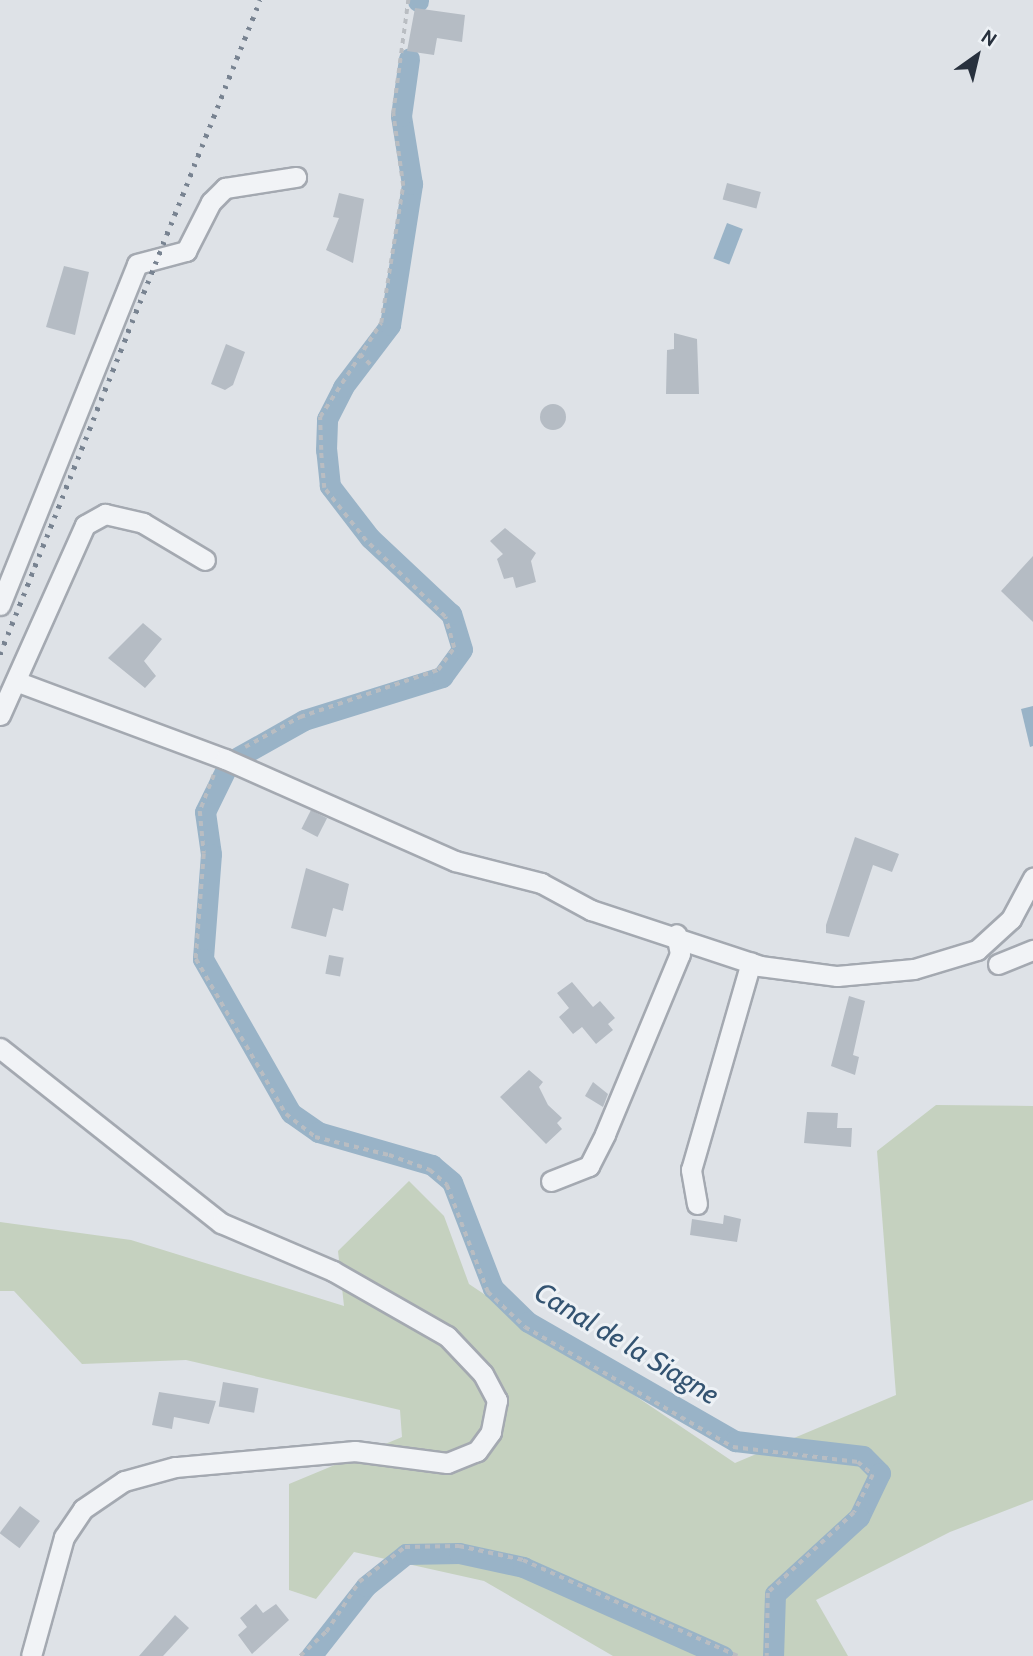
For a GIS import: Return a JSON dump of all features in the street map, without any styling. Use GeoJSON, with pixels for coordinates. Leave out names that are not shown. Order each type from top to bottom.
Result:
{"type":"FeatureCollection","features":[{"type":"Feature","properties":{"kind":"street"},"geometry":{"type":"LineString","coordinates":[[0,605],[137,264],[186,251],[211,202],[225,188],[296,177]]}},
{"type":"Feature","properties":{"kind":"street"},"geometry":{"type":"LineString","coordinates":[[0,715],[18,682],[85,525],[105,514],[143,523],[205,560]]}},
{"type":"Feature","properties":{"kind":"street"},"geometry":{"type":"LineString","coordinates":[[18,682],[225,759],[455,861],[541,883],[591,910],[676,934],[751,962],[837,975],[914,969],[976,950],[1011,919],[1033,878]]}},
{"type":"Feature","properties":{"kind":"street"},"geometry":{"type":"LineString","coordinates":[[551,1181],[589,1166],[680,954],[676,934]]}},
{"type":"Feature","properties":{"kind":"street"},"geometry":{"type":"LineString","coordinates":[[998,964],[1033,950]]}},
{"type":"Feature","properties":{"kind":"street"},"geometry":{"type":"LineString","coordinates":[[697,1204],[691,1170],[751,962]]}},
{"type":"Feature","properties":{"kind":"street"},"geometry":{"type":"LineString","coordinates":[[0,1048],[221,1223],[333,1271],[447,1336],[483,1374],[497,1400],[491,1432],[477,1451],[447,1463],[355,1451],[175,1467],[124,1481],[83,1509],[64,1537],[31,1656]]}},
{"type":"Feature","properties":{"kind":"path"},"geometry":{"type":"LineString","coordinates":[[408,0],[393,113],[403,186],[381,323],[320,417],[324,488],[366,541],[445,617],[454,648],[438,670],[300,717],[225,759],[208,782],[200,811],[204,854],[197,959],[286,1114],[315,1137],[409,1163],[447,1185],[488,1292],[525,1327],[733,1447],[858,1462],[873,1475],[854,1513],[768,1593],[767,1656]]}},
{"type":"Feature","properties":{"kind":"path"},"geometry":{"type":"LineString","coordinates":[[360,354],[371,365]]}},
{"type":"Feature","properties":{"kind":"path"},"geometry":{"type":"LineString","coordinates":[[300,1656],[326,1632],[359,1582],[405,1547],[459,1546],[523,1560],[738,1656]]}},
{"type":"Feature","properties":{"kind":"green space"},"geometry":{"type":"Polygon","coordinates":[[[936,1105],[1033,1106],[1033,1500],[950,1532],[816,1600],[848,1656],[613,1656],[484,1581],[354,1552],[316,1599],[289,1590],[289,1484],[402,1437],[400,1410],[186,1360],[82,1364],[14,1291],[0,1291],[0,1222],[131,1240],[344,1306],[338,1251],[409,1181],[444,1216],[469,1284],[735,1463],[896,1395],[877,1151],[936,1105]]]}},
{"type":"Feature","properties":{"kind":"water"},"geometry":{"type":"Polygon","coordinates":[[[727,223],[743,229],[729,265],[713,258],[727,223]]]}},
{"type":"Feature","properties":{"kind":"water"},"geometry":{"type":"Polygon","coordinates":[[[1033,706],[1033,746],[1030,747],[1021,709],[1033,706]]]}},
{"type":"Feature","properties":{"kind":"building"},"geometry":{"type":"Polygon","coordinates":[[[415,8],[465,15],[462,42],[437,38],[434,55],[407,51],[415,8]]]}},
{"type":"Feature","properties":{"kind":"building"},"geometry":{"type":"Polygon","coordinates":[[[727,183],[761,192],[756,208],[723,199],[727,183]]]}},
{"type":"Feature","properties":{"kind":"building"},"geometry":{"type":"Polygon","coordinates":[[[339,193],[364,199],[353,263],[326,250],[339,218],[333,217],[339,193]]]}},
{"type":"Feature","properties":{"kind":"building"},"geometry":{"type":"Polygon","coordinates":[[[64,266],[89,272],[75,335],[46,327],[64,266]]]}},
{"type":"Feature","properties":{"kind":"building"},"geometry":{"type":"Polygon","coordinates":[[[674,333],[697,339],[699,394],[666,394],[667,350],[674,349],[674,333]]]}},
{"type":"Feature","properties":{"kind":"building"},"geometry":{"type":"Polygon","coordinates":[[[226,344],[245,352],[233,385],[225,390],[211,384],[226,344]]]}},
{"type":"Feature","properties":{"kind":"building"},"geometry":{"type":"Polygon","coordinates":[[[553,404],[562,408],[566,417],[562,426],[553,430],[544,426],[540,417],[544,408],[553,404]]]}},
{"type":"Feature","properties":{"kind":"building"},"geometry":{"type":"Polygon","coordinates":[[[505,528],[536,553],[531,561],[536,582],[516,588],[513,577],[504,579],[497,559],[503,554],[490,541],[505,528]]]}},
{"type":"Feature","properties":{"kind":"building"},"geometry":{"type":"Polygon","coordinates":[[[1033,556],[1033,622],[1001,591],[1033,556]]]}},
{"type":"Feature","properties":{"kind":"building"},"geometry":{"type":"Polygon","coordinates":[[[143,623],[162,639],[144,661],[156,676],[145,688],[108,658],[143,623]]]}},
{"type":"Feature","properties":{"kind":"building"},"geometry":{"type":"Polygon","coordinates":[[[311,810],[327,818],[318,837],[301,829],[311,810]]]}},
{"type":"Feature","properties":{"kind":"building"},"geometry":{"type":"Polygon","coordinates":[[[855,837],[899,854],[892,872],[873,865],[849,937],[826,933],[826,925],[855,837]]]}},
{"type":"Feature","properties":{"kind":"building"},"geometry":{"type":"Polygon","coordinates":[[[306,868],[349,884],[343,911],[333,908],[326,937],[291,928],[306,868]]]}},
{"type":"Feature","properties":{"kind":"building"},"geometry":{"type":"Polygon","coordinates":[[[329,955],[344,958],[340,977],[325,974],[329,955]]]}},
{"type":"Feature","properties":{"kind":"building"},"geometry":{"type":"Polygon","coordinates":[[[572,982],[593,1007],[600,1001],[615,1018],[608,1024],[613,1030],[596,1044],[582,1027],[573,1034],[559,1017],[569,1008],[557,993],[572,982]]]}},
{"type":"Feature","properties":{"kind":"building"},"geometry":{"type":"Polygon","coordinates":[[[849,996],[865,1001],[853,1055],[859,1057],[855,1075],[831,1066],[849,996]]]}},
{"type":"Feature","properties":{"kind":"building"},"geometry":{"type":"Polygon","coordinates":[[[529,1070],[543,1082],[539,1087],[548,1105],[562,1118],[557,1123],[562,1129],[546,1144],[500,1097],[529,1070]]]}},
{"type":"Feature","properties":{"kind":"building"},"geometry":{"type":"Polygon","coordinates":[[[593,1082],[608,1094],[603,1107],[585,1096],[593,1082]]]}},
{"type":"Feature","properties":{"kind":"building"},"geometry":{"type":"Polygon","coordinates":[[[807,1112],[838,1113],[837,1128],[852,1128],[851,1147],[804,1143],[807,1112]]]}},
{"type":"Feature","properties":{"kind":"building"},"geometry":{"type":"Polygon","coordinates":[[[724,1215],[741,1219],[737,1242],[690,1235],[692,1219],[723,1224],[724,1215]]]}},
{"type":"Feature","properties":{"kind":"building"},"geometry":{"type":"Polygon","coordinates":[[[223,1382],[258,1388],[254,1413],[219,1407],[223,1382]]]}},
{"type":"Feature","properties":{"kind":"building"},"geometry":{"type":"Polygon","coordinates":[[[159,1392],[216,1401],[209,1424],[174,1417],[172,1429],[152,1425],[159,1392]]]}},
{"type":"Feature","properties":{"kind":"building"},"geometry":{"type":"Polygon","coordinates":[[[20,1506],[40,1521],[20,1548],[0,1533],[20,1506]]]}},
{"type":"Feature","properties":{"kind":"building"},"geometry":{"type":"Polygon","coordinates":[[[256,1604],[263,1613],[276,1604],[289,1620],[252,1654],[238,1635],[247,1627],[240,1618],[256,1604]]]}},
{"type":"Feature","properties":{"kind":"building"},"geometry":{"type":"Polygon","coordinates":[[[175,1615],[189,1628],[163,1656],[139,1656],[175,1615]]]}},
{"type":"Feature","properties":{"kind":"waterway","name":"Canal de la Siagne"},"geometry":{"type":"LineString","coordinates":[[233,760],[304,720],[442,677],[462,649],[451,614],[370,538],[330,486],[326,450],[327,419],[343,387],[390,325],[412,184],[401,116],[409,59]]}},
{"type":"Feature","properties":{"kind":"waterway","name":"Canal de la Siagne"},"geometry":{"type":"LineString","coordinates":[[228,765],[205,812],[211,854],[203,959],[291,1113],[318,1132],[432,1165],[452,1182],[493,1288],[528,1322],[735,1441],[863,1456],[880,1473],[859,1517],[775,1594],[773,1656]]}},
{"type":"Feature","properties":{"kind":"waterway","name":"Canal de la Siagne"},"geometry":{"type":"LineString","coordinates":[[311,1656],[366,1586],[406,1554],[459,1553],[523,1567],[723,1656]]}},
{"type":"Feature","properties":{"kind":"railway"},"geometry":{"type":"LineString","coordinates":[[0,654],[260,0]]}}]}
